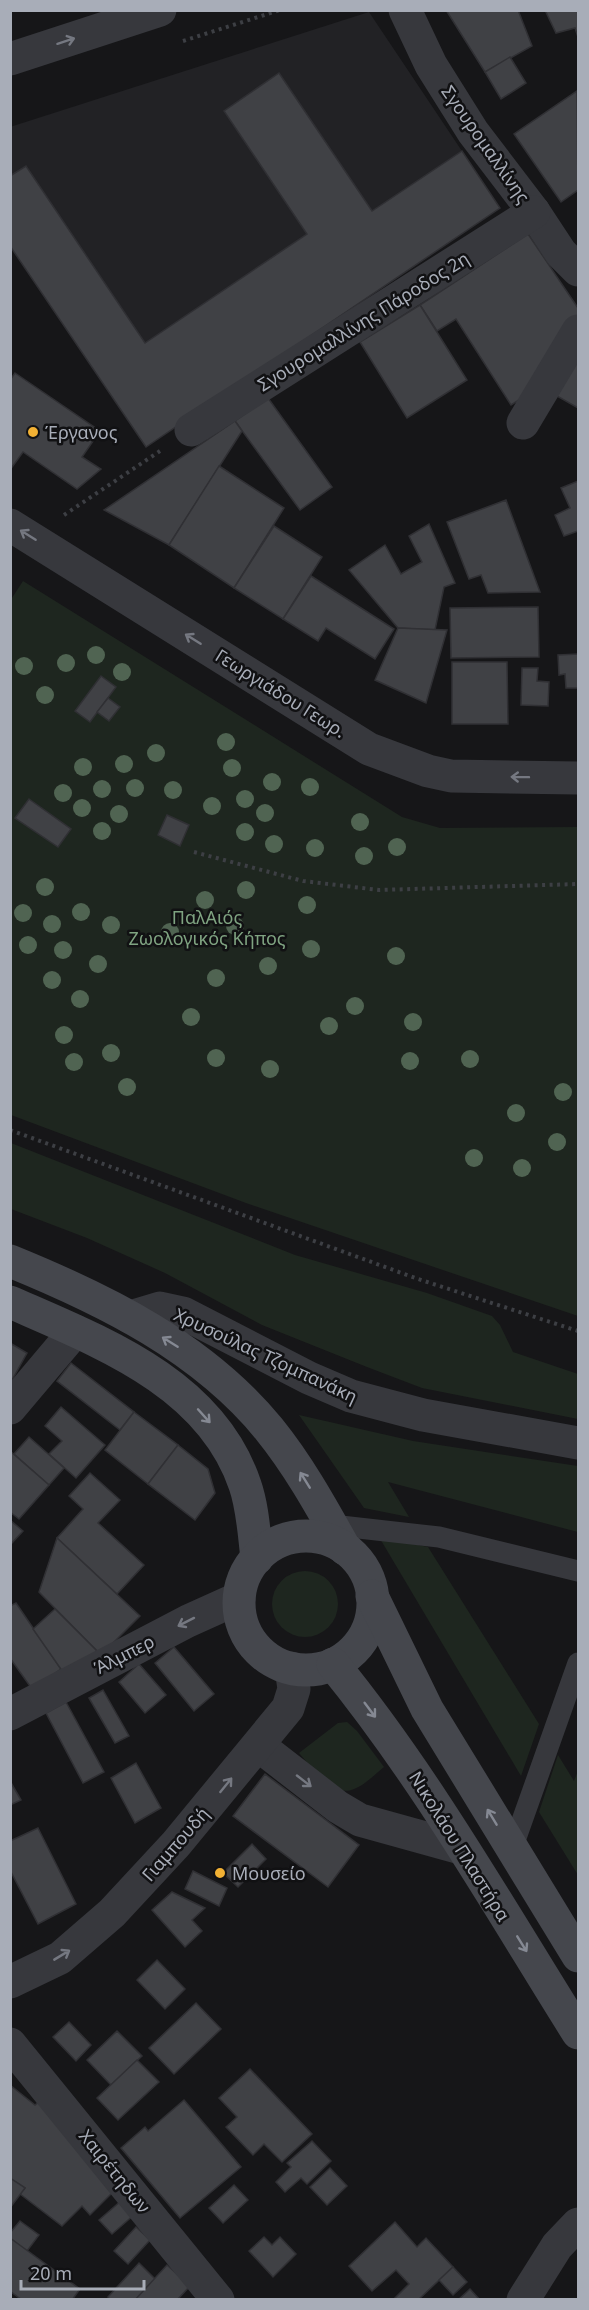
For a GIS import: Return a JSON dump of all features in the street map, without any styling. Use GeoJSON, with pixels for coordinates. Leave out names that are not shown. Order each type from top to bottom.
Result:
{"type":"FeatureCollection","features":[{"type":"Feature","properties":{"kind":"main road"},"geometry":{"type":"LineString","coordinates":[[10,1262],[130,1317],[189,1354],[214,1373],[281,1444],[338,1537],[363,1570],[372,1596],[427,1709],[579,1956]]}},
{"type":"Feature","properties":{"kind":"main road"},"geometry":{"type":"LineString","coordinates":[[10,1302],[75,1331],[164,1381],[207,1418],[227,1446],[246,1486],[257,1558]]}},
{"type":"Feature","properties":{"kind":"main road"},"geometry":{"type":"LineString","coordinates":[[338,1537],[303,1536],[278,1542],[257,1558],[244,1577],[239,1598],[242,1623],[251,1641],[272,1661],[291,1668],[310,1670],[333,1664],[347,1655],[363,1637],[370,1622],[372,1596]]}},
{"type":"Feature","properties":{"kind":"main road","name":"Νικολάου Πλαστήρα"},"geometry":{"type":"LineString","coordinates":[[333,1664],[371,1710],[579,2033]]}},
{"type":"Feature","properties":{"kind":"street"},"geometry":{"type":"LineString","coordinates":[[10,59],[160,10]]}},
{"type":"Feature","properties":{"kind":"street","name":"Σγουρομαλλίνης"},"geometry":{"type":"LineString","coordinates":[[405,10],[431,64],[473,132],[534,212],[561,253],[579,270]]}},
{"type":"Feature","properties":{"kind":"street","name":"Σγουρομαλλίνης Πάροδος 2η"},"geometry":{"type":"LineString","coordinates":[[191,430],[534,212]]}},
{"type":"Feature","properties":{"kind":"street"},"geometry":{"type":"LineString","coordinates":[[523,423],[579,331]]}},
{"type":"Feature","properties":{"kind":"street","name":"Γεωργιάδου Γεωρ."},"geometry":{"type":"LineString","coordinates":[[21,531],[369,749],[428,771],[452,776],[579,778]]}},
{"type":"Feature","properties":{"kind":"street","name":"Χρυσούλας Τζομπανάκη"},"geometry":{"type":"LineString","coordinates":[[130,1317],[160,1308],[183,1313],[309,1378],[385,1407],[579,1443]]}},
{"type":"Feature","properties":{"kind":"street"},"geometry":{"type":"LineString","coordinates":[[10,1408],[75,1331]]}},
{"type":"Feature","properties":{"kind":"street","name":"Άλμπερ"},"geometry":{"type":"LineString","coordinates":[[12,1712],[188,1621],[239,1598]]}},
{"type":"Feature","properties":{"kind":"street","name":"Γιαμπουδή"},"geometry":{"type":"LineString","coordinates":[[10,1982],[60,1958],[98,1926],[176,1844],[288,1708],[294,1689],[291,1668]]}},
{"type":"Feature","properties":{"kind":"street"},"geometry":{"type":"LineString","coordinates":[[258,1745],[338,1807],[360,1820],[461,1848]]}},
{"type":"Feature","properties":{"kind":"street","name":"Χαιρέτηδων"},"geometry":{"type":"LineString","coordinates":[[10,2044],[218,2300]]}},
{"type":"Feature","properties":{"kind":"street"},"geometry":{"type":"LineString","coordinates":[[523,2300],[557,2246],[579,2224]]}},
{"type":"Feature","properties":{"kind":"lane"},"geometry":{"type":"LineString","coordinates":[[338,1537],[439,1537],[579,1571]]}},
{"type":"Feature","properties":{"kind":"lane"},"geometry":{"type":"LineString","coordinates":[[512,1849],[579,1663]]}},
{"type":"Feature","properties":{"kind":"path"},"geometry":{"type":"LineString","coordinates":[[21,531],[191,430]]}},
{"type":"Feature","properties":{"kind":"path"},"geometry":{"type":"LineString","coordinates":[[194,852],[303,881],[379,890],[579,884]]}},
{"type":"Feature","properties":{"kind":"path"},"geometry":{"type":"LineString","coordinates":[[10,1130],[406,1275],[579,1331]]}},
{"type":"Feature","properties":{"kind":"shaded area"},"geometry":{"type":"Polygon","coordinates":[[[369,12],[500,208],[146,447],[11,246],[10,127],[369,12]]]}},
{"type":"Feature","properties":{"kind":"green space","name":"ΠαλΑιός Ζωολογικός Κήπος"},"geometry":{"type":"Polygon","coordinates":[[[23,581],[402,817],[440,828],[578,827],[578,1316],[246,1203],[11,1115],[10,601],[23,581]]]}},
{"type":"Feature","properties":{"kind":"green space"},"geometry":{"type":"Polygon","coordinates":[[[11,1143],[295,1255],[427,1293],[492,1316],[500,1325],[513,1352],[578,1374],[578,1419],[422,1388],[262,1325],[165,1273],[87,1238],[11,1209],[11,1143]]]}},
{"type":"Feature","properties":{"kind":"green space"},"geometry":{"type":"Polygon","coordinates":[[[299,1415],[413,1441],[578,1466],[578,1532],[388,1482],[409,1517],[364,1508],[299,1415]]]}},
{"type":"Feature","properties":{"kind":"green space"},"geometry":{"type":"Polygon","coordinates":[[[379,1537],[428,1547],[539,1724],[521,1776],[379,1537]]]}},
{"type":"Feature","properties":{"kind":"green space"},"geometry":{"type":"Polygon","coordinates":[[[298,1571],[312,1571],[324,1576],[333,1585],[338,1604],[336,1617],[329,1628],[312,1637],[298,1637],[286,1632],[277,1623],[272,1611],[272,1597],[277,1585],[286,1576],[298,1571]]]}},
{"type":"Feature","properties":{"kind":"green space"},"geometry":{"type":"Polygon","coordinates":[[[347,1722],[357,1731],[384,1767],[362,1785],[346,1791],[323,1780],[299,1753],[338,1723],[347,1722]]]}},
{"type":"Feature","properties":{"kind":"green space"},"geometry":{"type":"Polygon","coordinates":[[[558,1755],[574,1781],[578,1771],[578,1875],[539,1812],[558,1755]]]}},
{"type":"Feature","properties":{"kind":"building"},"geometry":{"type":"Polygon","coordinates":[[[446,10],[518,10],[532,46],[485,72],[446,10]]]}},
{"type":"Feature","properties":{"kind":"building"},"geometry":{"type":"Polygon","coordinates":[[[545,10],[578,10],[578,37],[575,28],[556,33],[545,10]]]}},
{"type":"Feature","properties":{"kind":"building"},"geometry":{"type":"Polygon","coordinates":[[[510,57],[526,83],[501,99],[485,72],[510,57]]]}},
{"type":"Feature","properties":{"kind":"building"},"geometry":{"type":"Polygon","coordinates":[[[279,73],[372,211],[462,151],[500,208],[146,447],[10,246],[10,176],[26,166],[145,343],[307,234],[224,111],[279,73]]]}},
{"type":"Feature","properties":{"kind":"building"},"geometry":{"type":"Polygon","coordinates":[[[577,91],[578,190],[561,202],[514,134],[577,91]]]}},
{"type":"Feature","properties":{"kind":"building"},"geometry":{"type":"Polygon","coordinates":[[[528,234],[578,308],[578,315],[535,390],[511,405],[456,319],[437,331],[420,305],[528,234]]]}},
{"type":"Feature","properties":{"kind":"building"},"geometry":{"type":"Polygon","coordinates":[[[420,305],[467,380],[407,418],[360,342],[420,305]]]}},
{"type":"Feature","properties":{"kind":"building"},"geometry":{"type":"Polygon","coordinates":[[[578,346],[578,408],[550,392],[578,346]]]}},
{"type":"Feature","properties":{"kind":"building"},"geometry":{"type":"Polygon","coordinates":[[[15,373],[100,431],[82,457],[101,469],[77,489],[23,452],[10,470],[10,380],[15,373]]]}},
{"type":"Feature","properties":{"kind":"building"},"geometry":{"type":"Polygon","coordinates":[[[268,398],[332,487],[300,510],[235,421],[268,398]]]}},
{"type":"Feature","properties":{"kind":"building"},"geometry":{"type":"Polygon","coordinates":[[[235,421],[242,431],[169,545],[104,510],[235,421]]]}},
{"type":"Feature","properties":{"kind":"building"},"geometry":{"type":"Polygon","coordinates":[[[219,466],[284,508],[234,588],[169,545],[219,466]]]}},
{"type":"Feature","properties":{"kind":"building"},"geometry":{"type":"Polygon","coordinates":[[[578,481],[578,531],[564,536],[555,515],[570,508],[561,488],[578,481]]]}},
{"type":"Feature","properties":{"kind":"building"},"geometry":{"type":"Polygon","coordinates":[[[506,500],[540,592],[488,593],[481,575],[469,579],[447,522],[506,500]]]}},
{"type":"Feature","properties":{"kind":"building"},"geometry":{"type":"Polygon","coordinates":[[[429,524],[455,583],[444,587],[435,630],[398,628],[349,570],[385,545],[401,574],[422,562],[409,536],[429,524]]]}},
{"type":"Feature","properties":{"kind":"building"},"geometry":{"type":"Polygon","coordinates":[[[274,526],[322,557],[283,619],[234,588],[274,526]]]}},
{"type":"Feature","properties":{"kind":"building"},"geometry":{"type":"Polygon","coordinates":[[[311,576],[394,629],[375,659],[326,628],[318,641],[283,619],[311,576]]]}},
{"type":"Feature","properties":{"kind":"building"},"geometry":{"type":"Polygon","coordinates":[[[538,607],[539,657],[451,658],[450,608],[538,607]]]}},
{"type":"Feature","properties":{"kind":"building"},"geometry":{"type":"Polygon","coordinates":[[[398,628],[447,630],[426,703],[375,680],[398,628]]]}},
{"type":"Feature","properties":{"kind":"building"},"geometry":{"type":"Polygon","coordinates":[[[578,654],[578,688],[566,688],[565,674],[559,675],[558,655],[578,654]]]}},
{"type":"Feature","properties":{"kind":"building"},"geometry":{"type":"Polygon","coordinates":[[[452,662],[507,662],[508,724],[452,724],[452,662]]]}},
{"type":"Feature","properties":{"kind":"building"},"geometry":{"type":"Polygon","coordinates":[[[522,668],[538,668],[537,681],[549,682],[548,706],[521,705],[522,668]]]}},
{"type":"Feature","properties":{"kind":"building"},"geometry":{"type":"Polygon","coordinates":[[[101,676],[116,687],[90,722],[75,711],[101,676]]]}},
{"type":"Feature","properties":{"kind":"building"},"geometry":{"type":"Polygon","coordinates":[[[108,698],[120,707],[109,721],[97,712],[108,698]]]}},
{"type":"Feature","properties":{"kind":"building"},"geometry":{"type":"Polygon","coordinates":[[[29,799],[71,829],[58,847],[15,818],[29,799]]]}},
{"type":"Feature","properties":{"kind":"building"},"geometry":{"type":"Polygon","coordinates":[[[167,815],[189,825],[180,846],[158,835],[167,815]]]}},
{"type":"Feature","properties":{"kind":"building"},"geometry":{"type":"Polygon","coordinates":[[[10,1343],[27,1353],[12,1380],[10,1379],[10,1343]]]}},
{"type":"Feature","properties":{"kind":"building"},"geometry":{"type":"Polygon","coordinates":[[[71,1363],[134,1412],[120,1430],[57,1381],[71,1363]]]}},
{"type":"Feature","properties":{"kind":"building"},"geometry":{"type":"Polygon","coordinates":[[[61,1407],[105,1445],[76,1478],[49,1454],[62,1441],[45,1426],[61,1407]]]}},
{"type":"Feature","properties":{"kind":"building"},"geometry":{"type":"Polygon","coordinates":[[[134,1412],[178,1445],[148,1484],[105,1450],[134,1412]]]}},
{"type":"Feature","properties":{"kind":"building"},"geometry":{"type":"Polygon","coordinates":[[[29,1437],[64,1468],[49,1485],[14,1454],[29,1437]]]}},
{"type":"Feature","properties":{"kind":"building"},"geometry":{"type":"Polygon","coordinates":[[[178,1445],[208,1469],[215,1493],[195,1520],[148,1484],[178,1445]]]}},
{"type":"Feature","properties":{"kind":"building"},"geometry":{"type":"Polygon","coordinates":[[[10,1451],[49,1485],[19,1519],[10,1512],[10,1451]]]}},
{"type":"Feature","properties":{"kind":"building"},"geometry":{"type":"Polygon","coordinates":[[[90,1473],[120,1500],[98,1523],[144,1565],[117,1594],[57,1538],[83,1509],[69,1496],[90,1473]]]}},
{"type":"Feature","properties":{"kind":"building"},"geometry":{"type":"Polygon","coordinates":[[[10,1520],[23,1531],[10,1545],[10,1520]]]}},
{"type":"Feature","properties":{"kind":"building"},"geometry":{"type":"Polygon","coordinates":[[[57,1538],[140,1616],[101,1655],[39,1592],[57,1538]]]}},
{"type":"Feature","properties":{"kind":"building"},"geometry":{"type":"Polygon","coordinates":[[[16,1603],[61,1669],[32,1689],[10,1658],[10,1606],[16,1603]]]}},
{"type":"Feature","properties":{"kind":"building"},"geometry":{"type":"Polygon","coordinates":[[[55,1609],[101,1655],[65,1675],[33,1629],[55,1609]]]}},
{"type":"Feature","properties":{"kind":"building"},"geometry":{"type":"Polygon","coordinates":[[[174,1647],[214,1694],[194,1711],[155,1663],[174,1647]]]}},
{"type":"Feature","properties":{"kind":"building"},"geometry":{"type":"Polygon","coordinates":[[[139,1664],[166,1695],[145,1713],[119,1682],[139,1664]]]}},
{"type":"Feature","properties":{"kind":"building"},"geometry":{"type":"Polygon","coordinates":[[[103,1690],[129,1736],[115,1743],[89,1698],[103,1690]]]}},
{"type":"Feature","properties":{"kind":"building"},"geometry":{"type":"Polygon","coordinates":[[[66,1702],[104,1772],[83,1783],[46,1713],[66,1702]]]}},
{"type":"Feature","properties":{"kind":"building"},"geometry":{"type":"Polygon","coordinates":[[[136,1763],[161,1808],[135,1823],[111,1778],[136,1763]]]}},
{"type":"Feature","properties":{"kind":"building"},"geometry":{"type":"Polygon","coordinates":[[[265,1774],[359,1845],[328,1887],[233,1816],[265,1774]]]}},
{"type":"Feature","properties":{"kind":"building"},"geometry":{"type":"Polygon","coordinates":[[[10,1781],[21,1800],[10,1805],[10,1781]]]}},
{"type":"Feature","properties":{"kind":"building"},"geometry":{"type":"Polygon","coordinates":[[[38,1828],[76,1904],[38,1924],[10,1870],[10,1841],[38,1828]]]}},
{"type":"Feature","properties":{"kind":"building"},"geometry":{"type":"Polygon","coordinates":[[[252,1844],[266,1859],[238,1887],[223,1873],[252,1844]]]}},
{"type":"Feature","properties":{"kind":"building"},"geometry":{"type":"Polygon","coordinates":[[[193,1871],[227,1888],[219,1906],[185,1889],[193,1871]]]}},
{"type":"Feature","properties":{"kind":"building"},"geometry":{"type":"Polygon","coordinates":[[[172,1892],[205,1908],[192,1920],[202,1931],[185,1947],[152,1910],[172,1892]]]}},
{"type":"Feature","properties":{"kind":"building"},"geometry":{"type":"Polygon","coordinates":[[[157,1960],[185,1989],[165,2009],[137,1980],[157,1960]]]}},
{"type":"Feature","properties":{"kind":"building"},"geometry":{"type":"Polygon","coordinates":[[[196,2003],[221,2029],[174,2074],[149,2048],[196,2003]]]}},
{"type":"Feature","properties":{"kind":"building"},"geometry":{"type":"Polygon","coordinates":[[[69,2022],[91,2045],[76,2061],[53,2037],[69,2022]]]}},
{"type":"Feature","properties":{"kind":"building"},"geometry":{"type":"Polygon","coordinates":[[[117,2031],[142,2056],[111,2085],[87,2060],[117,2031]]]}},
{"type":"Feature","properties":{"kind":"building"},"geometry":{"type":"Polygon","coordinates":[[[137,2060],[159,2082],[118,2120],[97,2098],[137,2060]]]}},
{"type":"Feature","properties":{"kind":"building"},"geometry":{"type":"Polygon","coordinates":[[[250,2069],[312,2134],[282,2162],[264,2144],[253,2155],[226,2127],[237,2117],[219,2098],[250,2069]]]}},
{"type":"Feature","properties":{"kind":"building"},"geometry":{"type":"Polygon","coordinates":[[[10,2085],[35,2105],[42,2099],[114,2191],[90,2215],[82,2206],[62,2226],[20,2194],[25,2188],[10,2178],[10,2085]]]}},
{"type":"Feature","properties":{"kind":"building"},"geometry":{"type":"Polygon","coordinates":[[[184,2100],[241,2167],[180,2218],[121,2148],[145,2127],[148,2131],[184,2100]]]}},
{"type":"Feature","properties":{"kind":"building"},"geometry":{"type":"Polygon","coordinates":[[[312,2141],[331,2161],[307,2184],[301,2178],[285,2192],[276,2182],[291,2167],[287,2163],[312,2141]]]}},
{"type":"Feature","properties":{"kind":"building"},"geometry":{"type":"Polygon","coordinates":[[[330,2168],[347,2186],[327,2205],[310,2187],[330,2168]]]}},
{"type":"Feature","properties":{"kind":"building"},"geometry":{"type":"Polygon","coordinates":[[[10,2178],[25,2188],[10,2208],[10,2178]]]}},
{"type":"Feature","properties":{"kind":"building"},"geometry":{"type":"Polygon","coordinates":[[[234,2185],[248,2200],[223,2223],[209,2208],[234,2185]]]}},
{"type":"Feature","properties":{"kind":"building"},"geometry":{"type":"Polygon","coordinates":[[[122,2200],[135,2214],[112,2234],[99,2220],[122,2200]]]}},
{"type":"Feature","properties":{"kind":"building"},"geometry":{"type":"Polygon","coordinates":[[[20,2221],[39,2235],[27,2251],[10,2238],[10,2233],[20,2221]]]}},
{"type":"Feature","properties":{"kind":"building"},"geometry":{"type":"Polygon","coordinates":[[[395,2222],[417,2247],[426,2238],[453,2267],[418,2300],[393,2300],[409,2284],[396,2270],[372,2291],[349,2266],[395,2222]]]}},
{"type":"Feature","properties":{"kind":"building"},"geometry":{"type":"Polygon","coordinates":[[[136,2227],[150,2240],[128,2264],[114,2251],[136,2227]]]}},
{"type":"Feature","properties":{"kind":"building"},"geometry":{"type":"Polygon","coordinates":[[[264,2237],[272,2245],[280,2237],[296,2254],[273,2277],[249,2251],[264,2237]]]}},
{"type":"Feature","properties":{"kind":"building"},"geometry":{"type":"Polygon","coordinates":[[[10,2238],[80,2289],[72,2300],[22,2300],[10,2291],[10,2238]]]}},
{"type":"Feature","properties":{"kind":"building"},"geometry":{"type":"Polygon","coordinates":[[[139,2263],[155,2279],[135,2300],[110,2300],[108,2297],[139,2263]]]}},
{"type":"Feature","properties":{"kind":"building"},"geometry":{"type":"Polygon","coordinates":[[[167,2265],[190,2286],[177,2300],[135,2300],[167,2265]]]}},
{"type":"Feature","properties":{"kind":"building"},"geometry":{"type":"Polygon","coordinates":[[[453,2267],[467,2282],[453,2295],[439,2280],[453,2267]]]}},
{"type":"Feature","properties":{"kind":"building"},"geometry":{"type":"Polygon","coordinates":[[[470,2289],[480,2300],[458,2300],[470,2289]]]}},
{"type":"Feature","properties":{"kind":"place","name":"Έργανος"},"geometry":{"type":"Point","coordinates":[33,432]}},
{"type":"Feature","properties":{"kind":"place","name":"Μουσείο"},"geometry":{"type":"Point","coordinates":[220,1873]}}]}
